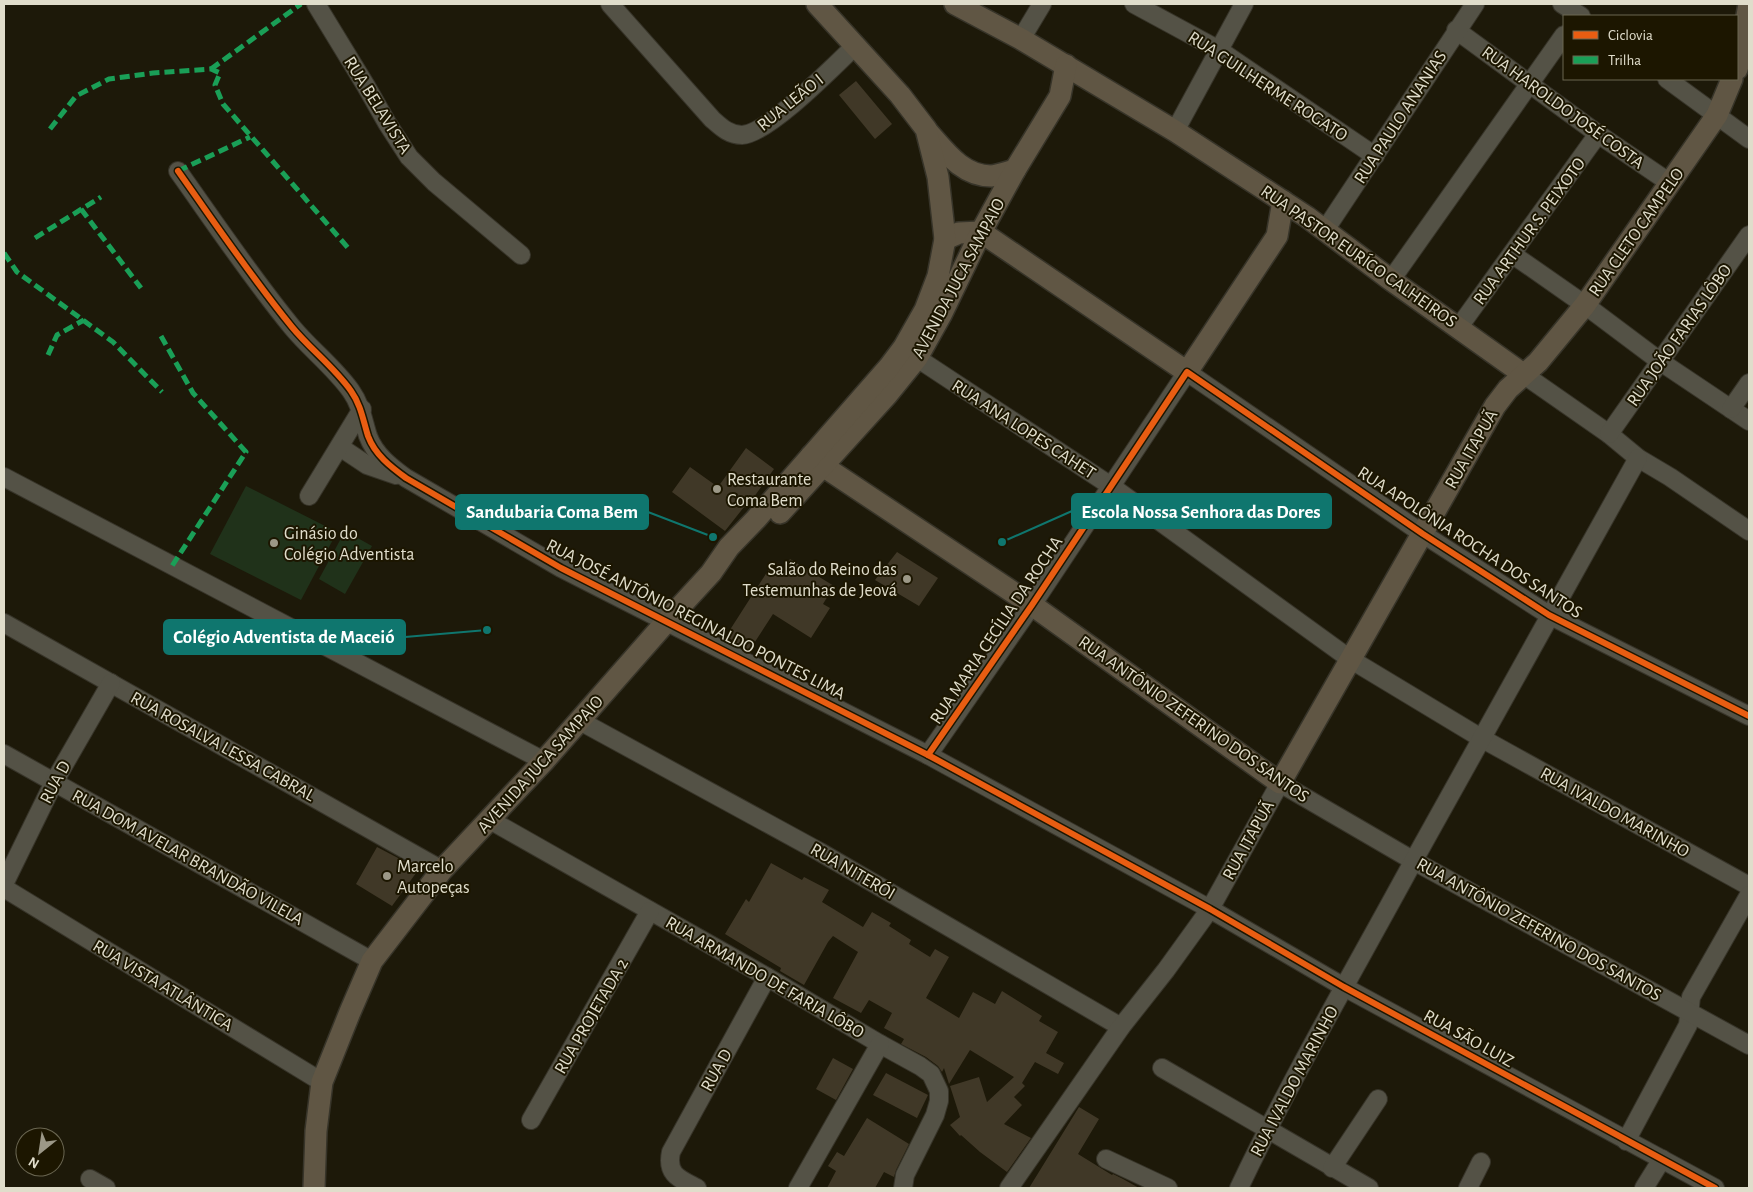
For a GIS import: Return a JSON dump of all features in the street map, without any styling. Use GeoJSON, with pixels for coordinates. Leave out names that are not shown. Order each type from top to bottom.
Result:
{"type":"FeatureCollection","features":[{"type":"Feature","properties":{"kind":"main road","name":"AVENIDA JUCA SAMPAIO"},"geometry":{"type":"LineString","coordinates":[[817,4],[900,94],[926,129],[938,178],[945,239],[938,276],[925,310],[904,347],[817,461]]}},
{"type":"Feature","properties":{"kind":"main road","name":"RUA PASTOR EURÍCO CALHEIROS"},"geometry":{"type":"LineString","coordinates":[[954,4],[1022,39],[1175,130],[1307,217],[1391,280],[1524,374]]}},
{"type":"Feature","properties":{"kind":"main road","name":"RUA CLETO CAMPELO"},"geometry":{"type":"LineString","coordinates":[[1739,70],[1749,4]]}},
{"type":"Feature","properties":{"kind":"main road","name":"AVENIDA JUCA SAMPAIO"},"geometry":{"type":"LineString","coordinates":[[314,1188],[316,1130],[322,1082],[372,961],[442,870],[580,721],[711,573],[729,547],[756,519],[887,396],[917,358],[941,315],[980,232],[1060,96],[1066,65]]}},
{"type":"Feature","properties":{"kind":"main road"},"geometry":{"type":"LineString","coordinates":[[1060,96],[1086,78]]}},
{"type":"Feature","properties":{"kind":"main road","name":"RUA CLETO CAMPELO"},"geometry":{"type":"LineString","coordinates":[[1524,374],[1538,362],[1585,305],[1717,115],[1734,80]]}},
{"type":"Feature","properties":{"kind":"main road"},"geometry":{"type":"LineString","coordinates":[[926,129],[954,160],[968,171],[993,176],[1015,170]]}},
{"type":"Feature","properties":{"kind":"main road","name":"RUA MARIA CECÍLIA DA ROCHA"},"geometry":{"type":"LineString","coordinates":[[1187,372],[1277,236],[1283,201]]}},
{"type":"Feature","properties":{"kind":"main road"},"geometry":{"type":"LineString","coordinates":[[1277,236],[1292,223],[1307,217]]}},
{"type":"Feature","properties":{"kind":"main road"},"geometry":{"type":"LineString","coordinates":[[945,239],[959,233],[980,232]]}},
{"type":"Feature","properties":{"kind":"main road","name":"RUA APOLÔNIA ROCHA DOS SANTOS"},"geometry":{"type":"LineString","coordinates":[[980,232],[1187,372]]}},
{"type":"Feature","properties":{"kind":"main road","name":"RUA ITAPUÃ"},"geometry":{"type":"LineString","coordinates":[[1280,783],[1495,406],[1508,388],[1524,374]]}},
{"type":"Feature","properties":{"kind":"main road","name":"RUA ANTÔNIO ZEFERINO DOS SANTOS"},"geometry":{"type":"LineString","coordinates":[[817,461],[1032,604],[1280,783]]}},
{"type":"Feature","properties":{"kind":"street","name":"RUA BELAVISTA"},"geometry":{"type":"LineString","coordinates":[[316,4],[366,86],[386,123],[409,157],[434,182],[521,254]]}},
{"type":"Feature","properties":{"kind":"street","name":"RUA LEÃO I"},"geometry":{"type":"LineString","coordinates":[[610,4],[696,102],[724,129],[740,135],[756,132],[774,121],[856,45]]}},
{"type":"Feature","properties":{"kind":"street"},"geometry":{"type":"LineString","coordinates":[[1022,39],[1042,4]]}},
{"type":"Feature","properties":{"kind":"street"},"geometry":{"type":"LineString","coordinates":[[1175,130],[1244,4]]}},
{"type":"Feature","properties":{"kind":"street","name":"RUA PAULO ANANIAS"},"geometry":{"type":"LineString","coordinates":[[1325,230],[1475,4]]}},
{"type":"Feature","properties":{"kind":"street"},"geometry":{"type":"LineString","coordinates":[[1562,4],[1578,15]]}},
{"type":"Feature","properties":{"kind":"street","name":"RUA GUILHERME ROGATO"},"geometry":{"type":"LineString","coordinates":[[1144,6],[1219,50],[1375,156]]}},
{"type":"Feature","properties":{"kind":"street","name":"RUA HAROLDO JOSÉ COSTA"},"geometry":{"type":"LineString","coordinates":[[1456,30],[1598,134],[1670,183]]}},
{"type":"Feature","properties":{"kind":"street"},"geometry":{"type":"LineString","coordinates":[[1391,280],[1563,36]]}},
{"type":"Feature","properties":{"kind":"street"},"geometry":{"type":"LineString","coordinates":[[1667,80],[1749,139]]}},
{"type":"Feature","properties":{"kind":"street","name":"RUA ARTHUR S. PEIXOTO"},"geometry":{"type":"LineString","coordinates":[[1459,327],[1598,134]]}},
{"type":"Feature","properties":{"kind":"street","name":"RUA JOSÉ ANTÔNIO REGINALDO PONTES LIMA"},"geometry":{"type":"LineString","coordinates":[[178,171],[286,320],[351,391],[362,409],[369,438],[375,449],[386,463],[406,478],[561,568],[928,755],[1210,909]]}},
{"type":"Feature","properties":{"kind":"street","name":"RUA JOÃO FARIAS LÔBO"},"geometry":{"type":"LineString","coordinates":[[1609,434],[1749,235]]}},
{"type":"Feature","properties":{"kind":"street"},"geometry":{"type":"LineString","coordinates":[[1512,254],[1585,305],[1661,362],[1749,421]]}},
{"type":"Feature","properties":{"kind":"street","name":"RUA ANA LOPES CAHET"},"geometry":{"type":"LineString","coordinates":[[917,358],[1111,486],[1350,659]]}},
{"type":"Feature","properties":{"kind":"street","name":"RUA MARIA CECÍLIA DA ROCHA"},"geometry":{"type":"LineString","coordinates":[[928,755],[1032,604],[1187,372]]}},
{"type":"Feature","properties":{"kind":"street","name":"RUA APOLÔNIA ROCHA DOS SANTOS"},"geometry":{"type":"LineString","coordinates":[[1187,372],[1423,534],[1549,615],[1749,716]]}},
{"type":"Feature","properties":{"kind":"street","name":"RUA PASTOR EURÍCO CALHEIROS"},"geometry":{"type":"LineString","coordinates":[[1524,374],[1609,434],[1638,458],[1670,477],[1749,531]]}},
{"type":"Feature","properties":{"kind":"street"},"geometry":{"type":"LineString","coordinates":[[1732,409],[1749,383]]}},
{"type":"Feature","properties":{"kind":"street"},"geometry":{"type":"LineString","coordinates":[[310,496],[362,409]]}},
{"type":"Feature","properties":{"kind":"street"},"geometry":{"type":"LineString","coordinates":[[340,447],[367,465],[385,473],[406,478]]}},
{"type":"Feature","properties":{"kind":"street","name":"RUA IVALDO MARINHO"},"geometry":{"type":"LineString","coordinates":[[1239,1188],[1267,1130],[1344,987],[1549,615],[1638,458]]}},
{"type":"Feature","properties":{"kind":"street"},"geometry":{"type":"LineString","coordinates":[[4,477],[544,761]]}},
{"type":"Feature","properties":{"kind":"street","name":"RUA ROSALVA LESSA CABRAL"},"geometry":{"type":"LineString","coordinates":[[4,623],[442,870]]}},
{"type":"Feature","properties":{"kind":"street","name":"RUA IVALDO MARINHO"},"geometry":{"type":"LineString","coordinates":[[1350,659],[1481,738],[1749,886]]}},
{"type":"Feature","properties":{"kind":"street","name":"RUA D"},"geometry":{"type":"LineString","coordinates":[[4,886],[54,782],[111,683]]}},
{"type":"Feature","properties":{"kind":"street","name":"RUA NITERÓI"},"geometry":{"type":"LineString","coordinates":[[580,721],[820,852],[1122,1027]]}},
{"type":"Feature","properties":{"kind":"street","name":"RUA DOM AVELAR BRANDÃO VILELA"},"geometry":{"type":"LineString","coordinates":[[4,754],[372,961]]}},
{"type":"Feature","properties":{"kind":"street","name":"RUA ANTÔNIO ZEFERINO DOS SANTOS"},"geometry":{"type":"LineString","coordinates":[[1280,783],[1414,861],[1749,1045]]}},
{"type":"Feature","properties":{"kind":"street","name":"RUA ITAPUÃ"},"geometry":{"type":"LineString","coordinates":[[1009,1188],[1122,1027],[1210,909],[1280,783]]}},
{"type":"Feature","properties":{"kind":"street","name":"RUA ARMANDO DE FARIA LÔBO"},"geometry":{"type":"LineString","coordinates":[[490,820],[767,977],[931,1074],[939,1091],[936,1114],[907,1170],[903,1188]]}},
{"type":"Feature","properties":{"kind":"street","name":"RUA VISTA ATLÂNTICA"},"geometry":{"type":"LineString","coordinates":[[4,886],[322,1082]]}},
{"type":"Feature","properties":{"kind":"street"},"geometry":{"type":"LineString","coordinates":[[1626,1141],[1688,1025],[1691,996],[1749,895]]}},
{"type":"Feature","properties":{"kind":"street","name":"RUA SÃO LUIZ"},"geometry":{"type":"LineString","coordinates":[[1210,909],[1344,987],[1715,1188]]}},
{"type":"Feature","properties":{"kind":"street","name":"RUA PROJETADA 2"},"geometry":{"type":"LineString","coordinates":[[531,1120],[650,911]]}},
{"type":"Feature","properties":{"kind":"street","name":"RUA D"},"geometry":{"type":"LineString","coordinates":[[690,1186],[671,1170],[668,1163],[671,1152],[767,977]]}},
{"type":"Feature","properties":{"kind":"street"},"geometry":{"type":"LineString","coordinates":[[798,1188],[880,1044]]}},
{"type":"Feature","properties":{"kind":"street"},"geometry":{"type":"LineString","coordinates":[[1162,1068],[1369,1188]]}},
{"type":"Feature","properties":{"kind":"street"},"geometry":{"type":"LineString","coordinates":[[1332,1168],[1378,1099]]}},
{"type":"Feature","properties":{"kind":"street"},"geometry":{"type":"LineString","coordinates":[[1106,1159],[1138,1182],[1168,1188]]}},
{"type":"Feature","properties":{"kind":"street"},"geometry":{"type":"LineString","coordinates":[[1644,1188],[1662,1159]]}},
{"type":"Feature","properties":{"kind":"street"},"geometry":{"type":"LineString","coordinates":[[1468,1188],[1481,1162]]}},
{"type":"Feature","properties":{"kind":"street"},"geometry":{"type":"LineString","coordinates":[[90,1179],[106,1188]]}},
{"type":"Feature","properties":{"kind":"green space","name":"Ginásio do Colégio Adventista"},"geometry":{"type":"Polygon","coordinates":[[[246,486],[337,532],[301,600],[210,554],[246,486]]]}},
{"type":"Feature","properties":{"kind":"green space"},"geometry":{"type":"Polygon","coordinates":[[[345,531],[372,546],[345,594],[319,579],[345,531]]]}},
{"type":"Feature","properties":{"kind":"building"},"geometry":{"type":"Polygon","coordinates":[[[856,81],[892,124],[875,139],[839,95],[856,81]]]}},
{"type":"Feature","properties":{"kind":"building","name":"Restaurante Coma Bem"},"geometry":{"type":"Polygon","coordinates":[[[746,448],[774,469],[746,508],[744,507],[725,531],[672,492],[690,467],[718,487],[746,448]]]}},
{"type":"Feature","properties":{"kind":"building","name":"Salão do Reino das Testemunhas de Jeová"},"geometry":{"type":"Polygon","coordinates":[[[897,552],[938,578],[919,606],[875,580],[897,552]]]}},
{"type":"Feature","properties":{"kind":"building"},"geometry":{"type":"Polygon","coordinates":[[[790,559],[834,586],[823,604],[830,608],[811,638],[773,614],[749,651],[726,636],[769,569],[779,576],[790,559]]]}},
{"type":"Feature","properties":{"kind":"building","name":"Marcelo Autopeças"},"geometry":{"type":"Polygon","coordinates":[[[377,847],[419,869],[392,906],[356,884],[377,847]]]}},
{"type":"Feature","properties":{"kind":"building"},"geometry":{"type":"Polygon","coordinates":[[[771,863],[802,880],[804,877],[829,890],[822,902],[863,927],[872,912],[891,923],[889,926],[911,940],[909,944],[930,957],[935,949],[949,957],[926,998],[959,1018],[973,992],[995,1004],[1002,991],[1042,1016],[1039,1021],[1058,1032],[1046,1053],[1064,1063],[1058,1074],[1035,1062],[1022,1083],[1025,1086],[1014,1097],[1022,1105],[1004,1124],[1031,1138],[1007,1172],[960,1136],[950,1125],[960,1117],[950,1086],[979,1077],[987,1102],[1014,1077],[970,1050],[949,1084],[944,1068],[942,1072],[938,1066],[926,1057],[901,1044],[904,1039],[884,1028],[892,1013],[869,1000],[861,1013],[833,998],[858,952],[833,936],[804,985],[780,971],[781,968],[725,934],[746,899],[749,902],[771,863]]]}},
{"type":"Feature","properties":{"kind":"building"},"geometry":{"type":"Polygon","coordinates":[[[833,1058],[853,1069],[836,1100],[816,1089],[833,1058]]]}},
{"type":"Feature","properties":{"kind":"building"},"geometry":{"type":"Polygon","coordinates":[[[886,1073],[928,1095],[917,1118],[873,1095],[886,1073]]]}},
{"type":"Feature","properties":{"kind":"building"},"geometry":{"type":"Polygon","coordinates":[[[1079,1107],[1099,1119],[1078,1154],[1112,1175],[1139,1188],[1029,1188],[1079,1107]]]}},
{"type":"Feature","properties":{"kind":"building"},"geometry":{"type":"Polygon","coordinates":[[[867,1118],[909,1144],[894,1177],[884,1172],[875,1188],[827,1188],[836,1171],[828,1166],[837,1152],[844,1156],[867,1118]]]}},
{"type":"Feature","properties":{"kind":"marked path"},"geometry":{"type":"LineString","coordinates":[[211,69],[301,4]]}},
{"type":"Feature","properties":{"kind":"marked path"},"geometry":{"type":"LineString","coordinates":[[50,129],[76,96],[109,79],[153,73],[211,69],[220,73],[215,85],[223,104],[349,249]]}},
{"type":"Feature","properties":{"kind":"marked path"},"geometry":{"type":"LineString","coordinates":[[178,171],[250,137]]}},
{"type":"Feature","properties":{"kind":"marked path"},"geometry":{"type":"LineString","coordinates":[[35,238],[101,197]]}},
{"type":"Feature","properties":{"kind":"marked path"},"geometry":{"type":"LineString","coordinates":[[81,209],[141,288]]}},
{"type":"Feature","properties":{"kind":"marked path"},"geometry":{"type":"LineString","coordinates":[[4,253],[17,272],[113,342],[162,392]]}},
{"type":"Feature","properties":{"kind":"marked path"},"geometry":{"type":"LineString","coordinates":[[48,355],[57,335],[84,320]]}},
{"type":"Feature","properties":{"kind":"marked path"},"geometry":{"type":"LineString","coordinates":[[161,336],[193,393],[246,452],[172,566]]}},
{"type":"Feature","properties":{"kind":"cycle path"},"geometry":{"type":"LineString","coordinates":[[178,171],[277,308],[299,335],[351,391],[359,407],[371,443],[379,455],[406,478],[561,568],[928,755],[1210,909],[1344,987],[1715,1188]]}},
{"type":"Feature","properties":{"kind":"cycle path"},"geometry":{"type":"LineString","coordinates":[[928,755],[1032,605],[1187,372],[1423,534],[1549,615],[1749,716]]}},
{"type":"Feature","properties":{"kind":"place","name":"Restaurante Coma Bem"},"geometry":{"type":"Point","coordinates":[717,489]}},
{"type":"Feature","properties":{"kind":"place","name":"Sandubaria Coma Bem"},"geometry":{"type":"Point","coordinates":[713,537]}},
{"type":"Feature","properties":{"kind":"place","name":"Escola Nossa Senhora das Dores"},"geometry":{"type":"Point","coordinates":[1002,542]}},
{"type":"Feature","properties":{"kind":"place","name":"Ginásio do Colégio Adventista"},"geometry":{"type":"Point","coordinates":[274,543]}},
{"type":"Feature","properties":{"kind":"place","name":"Salão do Reino das Testemunhas de Jeová"},"geometry":{"type":"Point","coordinates":[907,579]}},
{"type":"Feature","properties":{"kind":"place","name":"Colégio Adventista de Maceió"},"geometry":{"type":"Point","coordinates":[487,630]}},
{"type":"Feature","properties":{"kind":"place","name":"Marcelo Autopeças"},"geometry":{"type":"Point","coordinates":[387,876]}}]}
